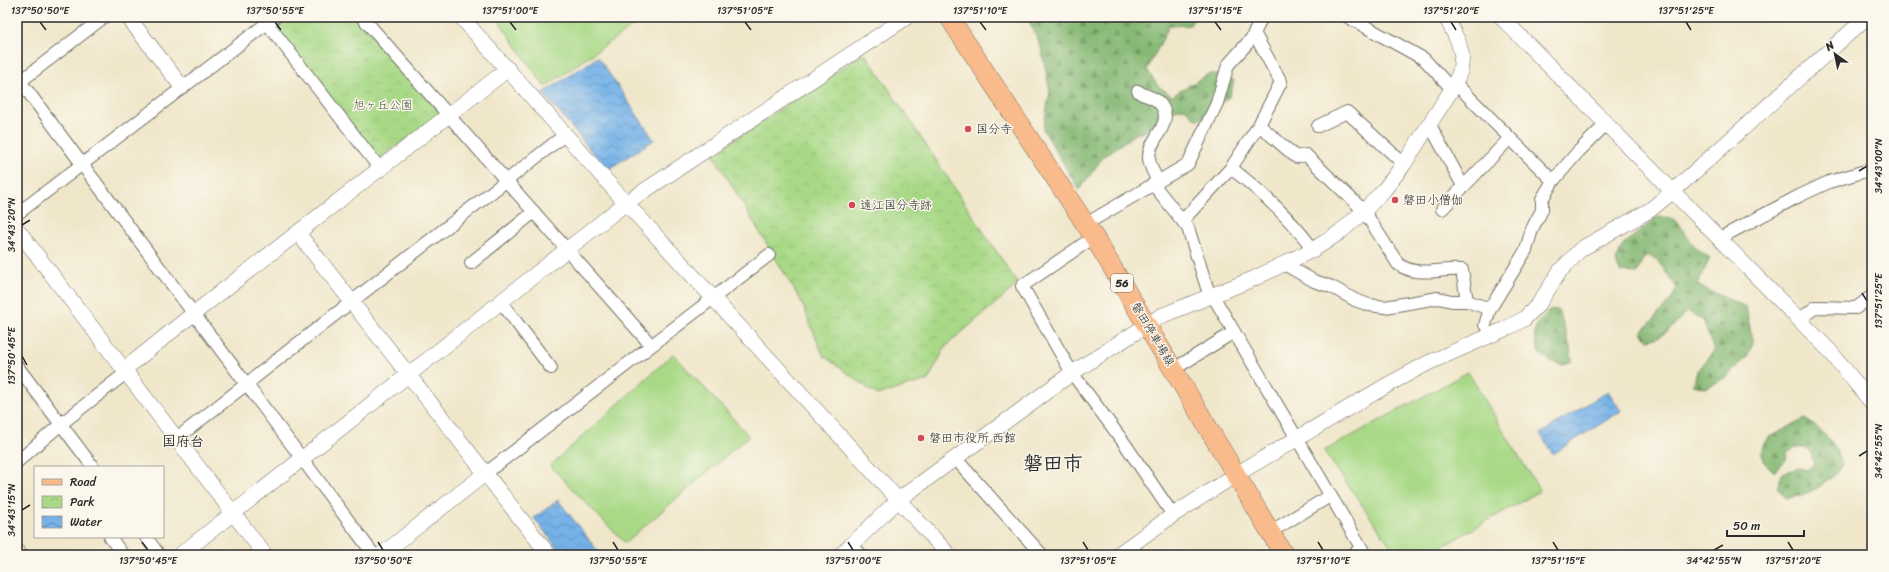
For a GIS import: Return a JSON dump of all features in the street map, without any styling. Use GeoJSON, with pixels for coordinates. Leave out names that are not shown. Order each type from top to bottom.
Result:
{"type":"FeatureCollection","features":[{"type":"Feature","properties":{"kind":"main road","name":"磐田停車場線"},"geometry":{"type":"LineString","coordinates":[[949,17],[1090,231],[1284,555]]}},
{"type":"Feature","properties":{"kind":"street"},"geometry":{"type":"LineString","coordinates":[[104,17],[18,81],[374,555]]}},
{"type":"Feature","properties":{"kind":"street"},"geometry":{"type":"LineString","coordinates":[[128,17],[182,87]]}},
{"type":"Feature","properties":{"kind":"street"},"geometry":{"type":"LineString","coordinates":[[362,17],[651,345]]}},
{"type":"Feature","properties":{"kind":"street"},"geometry":{"type":"LineString","coordinates":[[461,17],[626,203],[949,555]]}},
{"type":"Feature","properties":{"kind":"street"},"geometry":{"type":"LineString","coordinates":[[180,555],[626,203],[907,17]]}},
{"type":"Feature","properties":{"kind":"street"},"geometry":{"type":"LineString","coordinates":[[1173,515],[1125,444],[1072,373],[1022,286],[1090,231],[1156,183],[1188,164],[1217,102],[1228,65],[1252,38],[1262,17]]}},
{"type":"Feature","properties":{"kind":"street"},"geometry":{"type":"LineString","coordinates":[[1348,17],[1424,59],[1510,138],[1553,181]]}},
{"type":"Feature","properties":{"kind":"street"},"geometry":{"type":"LineString","coordinates":[[851,552],[898,500],[1072,373],[1161,316],[1211,297],[1284,264],[1313,249],[1340,232],[1364,211],[1384,190],[1404,164],[1454,86],[1460,72],[1462,56],[1458,41],[1446,17]]}},
{"type":"Feature","properties":{"kind":"street"},"geometry":{"type":"LineString","coordinates":[[1501,17],[1829,350],[1872,403]]}},
{"type":"Feature","properties":{"kind":"street"},"geometry":{"type":"LineString","coordinates":[[1117,555],[1135,550],[1173,515],[1236,474],[1296,439],[1428,363],[1505,330],[1524,319],[1538,305],[1560,271],[1581,249],[1598,238],[1641,216],[1672,192],[1867,17]]}},
{"type":"Feature","properties":{"kind":"street"},"geometry":{"type":"LineString","coordinates":[[17,214],[271,20],[381,170]]}},
{"type":"Feature","properties":{"kind":"street"},"geometry":{"type":"LineString","coordinates":[[1182,220],[1231,168],[1259,125],[1281,82],[1254,33]]}},
{"type":"Feature","properties":{"kind":"street"},"geometry":{"type":"LineString","coordinates":[[17,462],[60,424],[126,371],[193,314],[381,170],[508,69]]}},
{"type":"Feature","properties":{"kind":"street"},"geometry":{"type":"LineString","coordinates":[[1138,91],[1145,96],[1151,96],[1156,99],[1164,111],[1163,127],[1152,145],[1149,158],[1156,183],[1188,228],[1211,297],[1234,332],[1362,549],[1352,555]]}},
{"type":"Feature","properties":{"kind":"street"},"geometry":{"type":"LineString","coordinates":[[1318,126],[1347,112],[1404,164]]}},
{"type":"Feature","properties":{"kind":"street"},"geometry":{"type":"LineString","coordinates":[[1485,325],[1490,309],[1526,250],[1532,230],[1542,210],[1542,199],[1553,181],[1577,153],[1606,124]]}},
{"type":"Feature","properties":{"kind":"street"},"geometry":{"type":"LineString","coordinates":[[1259,125],[1296,157],[1306,155],[1364,211],[1398,264],[1406,270],[1423,273],[1448,269],[1462,270],[1467,301]]}},
{"type":"Feature","properties":{"kind":"street"},"geometry":{"type":"LineString","coordinates":[[1430,125],[1464,186]]}},
{"type":"Feature","properties":{"kind":"street"},"geometry":{"type":"LineString","coordinates":[[176,439],[566,134]]}},
{"type":"Feature","properties":{"kind":"street"},"geometry":{"type":"LineString","coordinates":[[1442,208],[1510,138]]}},
{"type":"Feature","properties":{"kind":"street"},"geometry":{"type":"LineString","coordinates":[[1231,168],[1277,208],[1298,229],[1313,249]]}},
{"type":"Feature","properties":{"kind":"street"},"geometry":{"type":"LineString","coordinates":[[1718,239],[1799,196],[1829,182],[1872,169]]}},
{"type":"Feature","properties":{"kind":"street"},"geometry":{"type":"LineString","coordinates":[[471,263],[534,212]]}},
{"type":"Feature","properties":{"kind":"street"},"geometry":{"type":"LineString","coordinates":[[17,229],[265,555]]}},
{"type":"Feature","properties":{"kind":"street"},"geometry":{"type":"LineString","coordinates":[[298,233],[549,555]]}},
{"type":"Feature","properties":{"kind":"street"},"geometry":{"type":"LineString","coordinates":[[381,555],[769,255]]}},
{"type":"Feature","properties":{"kind":"street"},"geometry":{"type":"LineString","coordinates":[[1284,264],[1355,300],[1369,305],[1385,307],[1438,298],[1452,301],[1467,301],[1490,309]]}},
{"type":"Feature","properties":{"kind":"street"},"geometry":{"type":"LineString","coordinates":[[1799,320],[1816,308],[1856,308],[1872,296]]}},
{"type":"Feature","properties":{"kind":"street"},"geometry":{"type":"LineString","coordinates":[[501,302],[552,368]]}},
{"type":"Feature","properties":{"kind":"street"},"geometry":{"type":"LineString","coordinates":[[1174,369],[1234,332]]}},
{"type":"Feature","properties":{"kind":"street"},"geometry":{"type":"LineString","coordinates":[[17,366],[92,466]]}},
{"type":"Feature","properties":{"kind":"street"},"geometry":{"type":"LineString","coordinates":[[955,458],[1042,555]]}},
{"type":"Feature","properties":{"kind":"street"},"geometry":{"type":"LineString","coordinates":[[1270,532],[1330,496]]}},
{"type":"Feature","properties":{"kind":"street"},"geometry":{"type":"LineString","coordinates":[[111,538],[123,555]]}},
{"type":"Feature","properties":{"kind":"street"},"geometry":{"type":"LineString","coordinates":[[147,538],[159,555]]}},
{"type":"Feature","properties":{"kind":"street"},"geometry":{"type":"LineString","coordinates":[[17,550],[21,555]]}},
{"type":"Feature","properties":{"kind":"green space","name":"旭ヶ丘公園"},"geometry":{"type":"Polygon","coordinates":[[[279,17],[356,17],[439,112],[438,116],[380,158],[376,157],[275,26],[275,20],[279,17]]]}},
{"type":"Feature","properties":{"kind":"green space"},"geometry":{"type":"Polygon","coordinates":[[[496,17],[646,17],[545,87],[496,17]]]}},
{"type":"Feature","properties":{"kind":"green space"},"geometry":{"type":"Polygon","coordinates":[[[1027,17],[1195,17],[1190,25],[1169,26],[1147,70],[1158,86],[1172,96],[1208,74],[1217,74],[1234,80],[1230,96],[1205,118],[1196,118],[1185,108],[1175,110],[1157,128],[1135,134],[1104,156],[1079,190],[1043,129],[1050,92],[1041,47],[1027,17]]]}},
{"type":"Feature","properties":{"kind":"green space"},"geometry":{"type":"Polygon","coordinates":[[[865,53],[1018,284],[946,346],[928,380],[877,395],[823,355],[801,301],[713,154],[865,53]]]}},
{"type":"Feature","properties":{"kind":"green space"},"geometry":{"type":"Polygon","coordinates":[[[1657,217],[1665,217],[1680,224],[1695,246],[1710,258],[1697,285],[1746,307],[1753,344],[1746,358],[1728,376],[1706,388],[1693,385],[1697,372],[1714,351],[1703,320],[1687,311],[1665,333],[1654,339],[1648,340],[1641,333],[1671,300],[1677,288],[1658,261],[1648,255],[1642,261],[1637,273],[1620,272],[1616,261],[1623,245],[1657,217]]]}},
{"type":"Feature","properties":{"kind":"green space"},"geometry":{"type":"Polygon","coordinates":[[[1549,310],[1559,310],[1570,347],[1572,361],[1562,365],[1551,361],[1539,353],[1535,338],[1535,329],[1549,310]]]}},
{"type":"Feature","properties":{"kind":"green space"},"geometry":{"type":"Polygon","coordinates":[[[673,354],[749,436],[625,543],[550,466],[673,354]]]}},
{"type":"Feature","properties":{"kind":"green space"},"geometry":{"type":"Polygon","coordinates":[[[1468,372],[1540,491],[1427,555],[1397,555],[1324,451],[1468,372]]]}},
{"type":"Feature","properties":{"kind":"green space"},"geometry":{"type":"Polygon","coordinates":[[[1805,419],[1818,428],[1828,438],[1836,450],[1842,464],[1832,477],[1810,492],[1786,498],[1777,487],[1783,473],[1798,468],[1807,470],[1814,464],[1811,453],[1806,448],[1796,447],[1787,453],[1786,460],[1774,472],[1765,463],[1761,451],[1769,437],[1805,419]]]}},
{"type":"Feature","properties":{"kind":"water"},"geometry":{"type":"Polygon","coordinates":[[[598,57],[654,140],[607,170],[543,93],[598,57]]]}},
{"type":"Feature","properties":{"kind":"water"},"geometry":{"type":"Polygon","coordinates":[[[1608,391],[1621,411],[1553,454],[1540,434],[1608,391]]]}},
{"type":"Feature","properties":{"kind":"water"},"geometry":{"type":"Polygon","coordinates":[[[558,500],[601,555],[563,555],[534,518],[558,500]]]}},
{"type":"Feature","properties":{"kind":"place","name":"国分寺"},"geometry":{"type":"Point","coordinates":[968,129]}},
{"type":"Feature","properties":{"kind":"place","name":"磐田小僧伽"},"geometry":{"type":"Point","coordinates":[1395,200]}},
{"type":"Feature","properties":{"kind":"place","name":"遠江国分寺跡"},"geometry":{"type":"Point","coordinates":[852,205]}},
{"type":"Feature","properties":{"kind":"place","name":"磐田市役所 西館"},"geometry":{"type":"Point","coordinates":[921,438]}},
{"type":"Feature","properties":{"kind":"district","name":"国府台"},"geometry":{"type":"Point","coordinates":[183,441]}},
{"type":"Feature","properties":{"kind":"district","name":"磐田市"},"geometry":{"type":"Point","coordinates":[1053,463]}}]}
